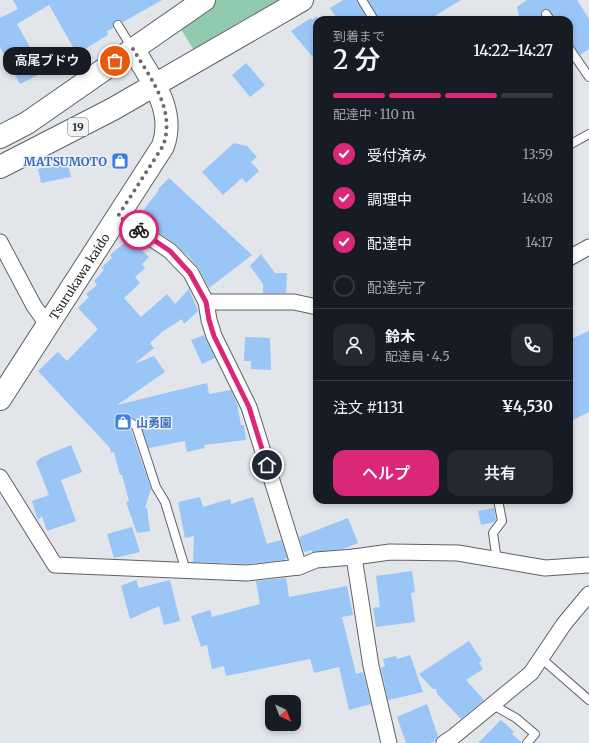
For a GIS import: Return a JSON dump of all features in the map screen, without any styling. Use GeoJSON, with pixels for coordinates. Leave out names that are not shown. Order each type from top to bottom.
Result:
{"type":"FeatureCollection","features":[{"type":"Feature","properties":{"kind":"main road"},"geometry":{"type":"LineString","coordinates":[[0,137],[27,123],[204,0]]}},
{"type":"Feature","properties":{"kind":"main road","name":"19"},"geometry":{"type":"LineString","coordinates":[[0,167],[113,109],[302,0]]}},
{"type":"Feature","properties":{"kind":"main road","name":"Tsurukawa kaido"},"geometry":{"type":"LineString","coordinates":[[0,400],[47,324],[157,158],[167,136],[168,123],[164,104],[155,85],[133,49]]}},
{"type":"Feature","properties":{"kind":"street"},"geometry":{"type":"LineString","coordinates":[[118,216],[170,251],[190,273],[206,302],[209,320],[214,336],[249,407],[299,567]]}},
{"type":"Feature","properties":{"kind":"street"},"geometry":{"type":"LineString","coordinates":[[0,242],[5,265],[47,324]]}},
{"type":"Feature","properties":{"kind":"street"},"geometry":{"type":"LineString","coordinates":[[573,256],[589,247]]}},
{"type":"Feature","properties":{"kind":"street"},"geometry":{"type":"LineString","coordinates":[[206,302],[294,302],[313,306]]}},
{"type":"Feature","properties":{"kind":"street"},"geometry":{"type":"LineString","coordinates":[[0,477],[55,565],[186,571],[247,572],[299,567],[316,560],[390,552],[458,553],[497,561],[545,568],[589,565]]}},
{"type":"Feature","properties":{"kind":"street"},"geometry":{"type":"LineString","coordinates":[[354,557],[371,666],[389,743]]}},
{"type":"Feature","properties":{"kind":"street"},"geometry":{"type":"LineString","coordinates":[[444,743],[531,673],[542,659],[564,624],[589,594]]}},
{"type":"Feature","properties":{"kind":"lane"},"geometry":{"type":"LineString","coordinates":[[362,0],[372,16]]}},
{"type":"Feature","properties":{"kind":"lane"},"geometry":{"type":"LineString","coordinates":[[118,25],[133,49]]}},
{"type":"Feature","properties":{"kind":"lane"},"geometry":{"type":"LineString","coordinates":[[573,54],[589,77]]}},
{"type":"Feature","properties":{"kind":"lane"},"geometry":{"type":"LineString","coordinates":[[573,143],[589,134]]}},
{"type":"Feature","properties":{"kind":"lane"},"geometry":{"type":"LineString","coordinates":[[124,419],[136,426],[156,487],[165,502],[186,571]]}},
{"type":"Feature","properties":{"kind":"lane"},"geometry":{"type":"LineString","coordinates":[[497,561],[493,533],[502,521],[499,504]]}},
{"type":"Feature","properties":{"kind":"lane"},"geometry":{"type":"LineString","coordinates":[[542,659],[589,700]]}},
{"type":"Feature","properties":{"kind":"lane"},"geometry":{"type":"LineString","coordinates":[[493,705],[516,718],[535,734],[527,743]]}},
{"type":"Feature","properties":{"kind":"green space"},"geometry":{"type":"Polygon","coordinates":[[[217,0],[281,0],[195,52],[179,26],[217,0]]]}},
{"type":"Feature","properties":{"kind":"building"},"geometry":{"type":"Polygon","coordinates":[[[13,0],[162,0],[123,22],[118,20],[115,21],[113,28],[107,31],[108,35],[77,54],[49,5],[17,24],[44,72],[20,84],[0,47],[0,18],[18,9],[13,0]]]}},
{"type":"Feature","properties":{"kind":"building"},"geometry":{"type":"Polygon","coordinates":[[[343,0],[357,0],[366,16],[335,16],[330,8],[343,0]]]}},
{"type":"Feature","properties":{"kind":"building"},"geometry":{"type":"Polygon","coordinates":[[[368,0],[461,0],[435,16],[377,16],[368,0]]]}},
{"type":"Feature","properties":{"kind":"building"},"geometry":{"type":"Polygon","coordinates":[[[527,0],[577,0],[589,19],[589,49],[580,55],[573,45],[573,16],[552,16],[548,9],[543,9],[541,12],[542,16],[519,16],[517,7],[527,0]]]}},
{"type":"Feature","properties":{"kind":"building"},"geometry":{"type":"Polygon","coordinates":[[[311,18],[312,20],[313,19],[313,57],[291,31],[311,18]]]}},
{"type":"Feature","properties":{"kind":"building"},"geometry":{"type":"Polygon","coordinates":[[[246,63],[265,85],[250,97],[232,75],[246,63]]]}},
{"type":"Feature","properties":{"kind":"building"},"geometry":{"type":"Polygon","coordinates":[[[234,143],[247,146],[257,157],[251,162],[259,171],[246,183],[242,178],[223,195],[202,172],[234,143]]]}},
{"type":"Feature","properties":{"kind":"building"},"geometry":{"type":"Polygon","coordinates":[[[62,164],[68,165],[71,177],[41,183],[38,169],[62,164]]]}},
{"type":"Feature","properties":{"kind":"building"},"geometry":{"type":"Polygon","coordinates":[[[169,178],[252,255],[209,288],[199,269],[189,257],[175,244],[141,220],[145,208],[159,190],[158,189],[169,178]]]}},
{"type":"Feature","properties":{"kind":"building"},"geometry":{"type":"Polygon","coordinates":[[[130,238],[149,257],[142,264],[145,268],[135,277],[140,283],[124,298],[141,317],[167,294],[175,304],[189,289],[198,311],[184,324],[182,319],[162,332],[150,343],[154,348],[134,364],[154,356],[165,372],[117,405],[207,383],[209,394],[231,390],[237,404],[241,425],[244,425],[246,440],[204,445],[205,448],[187,452],[185,441],[149,448],[139,422],[126,414],[121,414],[119,421],[131,430],[151,489],[145,508],[147,508],[150,531],[137,533],[126,502],[129,501],[114,452],[111,453],[110,448],[38,371],[58,352],[67,361],[98,329],[78,308],[89,297],[86,294],[97,285],[94,281],[104,270],[102,267],[112,258],[110,255],[130,238]]]}},
{"type":"Feature","properties":{"kind":"building"},"geometry":{"type":"Polygon","coordinates":[[[261,254],[275,273],[287,273],[286,293],[263,293],[263,284],[250,266],[261,254]]]}},
{"type":"Feature","properties":{"kind":"building"},"geometry":{"type":"Polygon","coordinates":[[[589,331],[589,412],[573,420],[573,338],[589,331]]]}},
{"type":"Feature","properties":{"kind":"building"},"geometry":{"type":"Polygon","coordinates":[[[204,335],[215,358],[202,364],[191,340],[204,335]]]}},
{"type":"Feature","properties":{"kind":"building"},"geometry":{"type":"Polygon","coordinates":[[[245,337],[270,338],[271,370],[251,369],[251,361],[244,361],[245,337]]]}},
{"type":"Feature","properties":{"kind":"building"},"geometry":{"type":"Polygon","coordinates":[[[71,445],[82,472],[61,480],[76,521],[47,531],[42,516],[38,520],[32,501],[49,495],[36,462],[42,457],[71,445]]]}},
{"type":"Feature","properties":{"kind":"building"},"geometry":{"type":"Polygon","coordinates":[[[200,497],[203,507],[230,499],[231,504],[253,497],[267,544],[281,540],[287,557],[284,560],[247,564],[193,562],[194,536],[185,538],[178,502],[200,497]]]}},
{"type":"Feature","properties":{"kind":"building"},"geometry":{"type":"Polygon","coordinates":[[[494,508],[496,520],[494,522],[481,525],[478,511],[494,508]]]}},
{"type":"Feature","properties":{"kind":"building"},"geometry":{"type":"Polygon","coordinates":[[[348,518],[358,543],[343,549],[312,552],[312,550],[304,552],[299,537],[348,518]]]}},
{"type":"Feature","properties":{"kind":"building"},"geometry":{"type":"Polygon","coordinates":[[[132,527],[140,552],[114,558],[107,534],[132,527]]]}},
{"type":"Feature","properties":{"kind":"building"},"geometry":{"type":"Polygon","coordinates":[[[412,571],[415,592],[411,593],[415,622],[376,627],[373,608],[380,607],[376,576],[412,571]]]}},
{"type":"Feature","properties":{"kind":"building"},"geometry":{"type":"Polygon","coordinates":[[[286,578],[289,597],[347,586],[353,615],[342,617],[356,674],[363,672],[371,704],[349,710],[339,667],[314,673],[310,659],[226,676],[224,666],[212,669],[207,645],[201,647],[191,616],[210,610],[212,617],[260,604],[256,581],[286,578]]]}},
{"type":"Feature","properties":{"kind":"building"},"geometry":{"type":"Polygon","coordinates":[[[136,580],[139,588],[170,580],[180,621],[164,625],[159,606],[130,619],[121,586],[136,580]]]}},
{"type":"Feature","properties":{"kind":"building"},"geometry":{"type":"Polygon","coordinates":[[[469,641],[482,661],[479,662],[483,669],[466,680],[484,700],[461,719],[437,694],[436,689],[433,689],[419,674],[469,641]]]}},
{"type":"Feature","properties":{"kind":"building"},"geometry":{"type":"Polygon","coordinates":[[[410,655],[423,692],[388,700],[381,668],[385,666],[383,659],[396,656],[397,659],[410,655]]]}},
{"type":"Feature","properties":{"kind":"building"},"geometry":{"type":"Polygon","coordinates":[[[427,704],[438,736],[435,741],[430,743],[406,743],[397,717],[427,704]]]}},
{"type":"Feature","properties":{"kind":"building"},"geometry":{"type":"Polygon","coordinates":[[[501,720],[514,732],[512,734],[522,743],[478,743],[501,720]]]}},
{"type":"Feature","properties":{"kind":"way so far"},"geometry":{"type":"LineString","coordinates":[[115,61],[133,49],[160,94],[168,123],[167,136],[157,158],[118,216],[139,230]]}},
{"type":"Feature","properties":{"kind":"place","name":"高尾ブドウ"},"geometry":{"type":"Point","coordinates":[115,61]}},
{"type":"Feature","properties":{"kind":"place","name":"MATSUMOTO"},"geometry":{"type":"Point","coordinates":[120,161]}},
{"type":"Feature","properties":{"kind":"place","name":"山勇園"},"geometry":{"type":"Point","coordinates":[123,422]}},
{"type":"Feature","properties":{"kind":"route"},"geometry":{"type":"LineString","coordinates":[[139,230],[170,251],[190,273],[206,302],[209,320],[214,336],[249,407],[267,465]]}}]}
